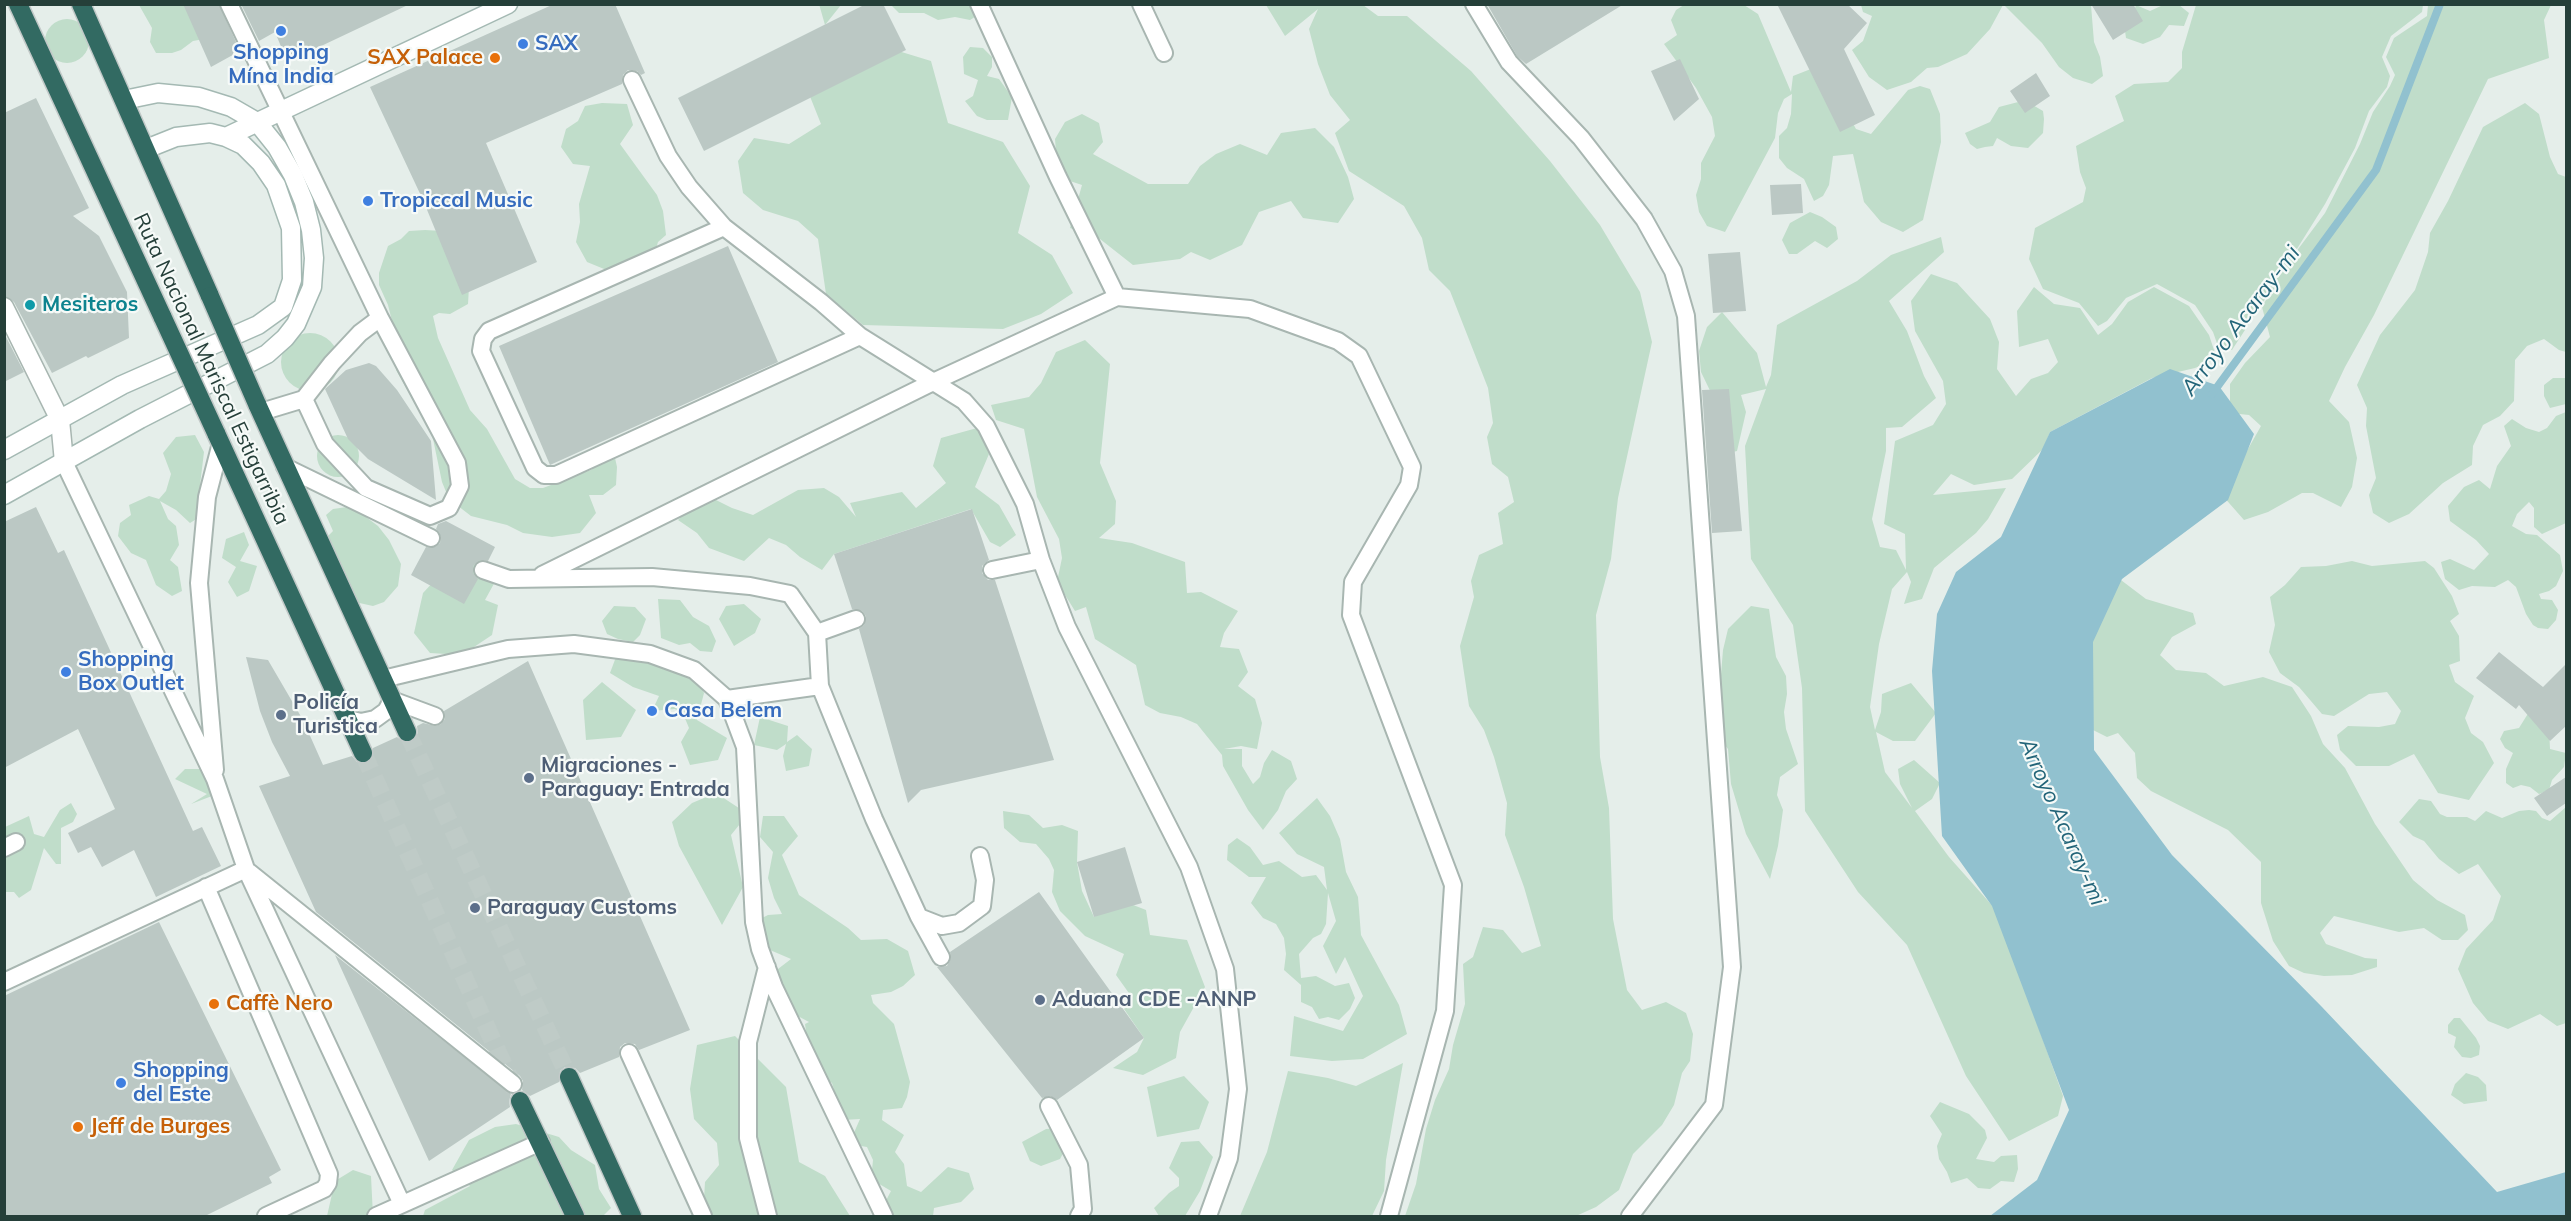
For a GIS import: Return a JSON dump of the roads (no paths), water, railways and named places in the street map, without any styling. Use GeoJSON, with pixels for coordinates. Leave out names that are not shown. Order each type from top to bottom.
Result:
{"type":"FeatureCollection","features":[{"type":"Feature","properties":{"kind":"highway","name":"Ruta Nacional Mariscal Estigarribia"},"geometry":{"type":"LineString","coordinates":[[18,4],[363,753]]}},
{"type":"Feature","properties":{"kind":"highway","name":"Ruta Nacional Mariscal Estigarribia"},"geometry":{"type":"LineString","coordinates":[[81,4],[285,467],[406,732]]}},
{"type":"Feature","properties":{"kind":"highway"},"geometry":{"type":"LineString","coordinates":[[569,1077],[632,1216]]}},
{"type":"Feature","properties":{"kind":"highway"},"geometry":{"type":"LineString","coordinates":[[516,1093],[575,1216]]}},
{"type":"Feature","properties":{"kind":"street"},"geometry":{"type":"LineString","coordinates":[[226,137],[508,4]]}},
{"type":"Feature","properties":{"kind":"street"},"geometry":{"type":"LineString","coordinates":[[4,495],[267,354],[285,338],[296,324],[312,287],[314,258],[312,230],[294,175],[277,147],[257,122],[231,107],[198,97],[158,93],[124,100]]}},
{"type":"Feature","properties":{"kind":"street"},"geometry":{"type":"LineString","coordinates":[[4,450],[122,385],[258,325],[283,307],[292,280],[291,228],[276,185],[261,163],[243,145],[210,133],[193,133],[176,137],[146,149]]}},
{"type":"Feature","properties":{"kind":"street"},"geometry":{"type":"LineString","coordinates":[[4,307],[60,420],[64,462]]}},
{"type":"Feature","properties":{"kind":"lane"},"geometry":{"type":"LineString","coordinates":[[229,4],[380,318],[457,463],[460,486],[449,508],[430,516],[366,488],[325,444],[304,399]]}},
{"type":"Feature","properties":{"kind":"lane"},"geometry":{"type":"LineString","coordinates":[[979,4],[1058,177],[1117,297]]}},
{"type":"Feature","properties":{"kind":"lane"},"geometry":{"type":"LineString","coordinates":[[1141,4],[1164,53]]}},
{"type":"Feature","properties":{"kind":"lane"},"geometry":{"type":"LineString","coordinates":[[1474,4],[1509,62],[1581,138],[1644,219],[1673,271],[1686,316],[1732,967],[1714,1105],[1630,1216]]}},
{"type":"Feature","properties":{"kind":"lane"},"geometry":{"type":"LineString","coordinates":[[632,80],[668,156],[689,187],[724,227],[821,302],[860,336],[964,401],[986,426],[1025,504],[1041,560],[1067,627],[1189,867],[1225,969],[1238,1089],[1229,1158],[1208,1216]]}},
{"type":"Feature","properties":{"kind":"lane"},"geometry":{"type":"LineString","coordinates":[[724,227],[489,331],[483,339],[481,351],[535,468],[544,475],[556,475],[860,336]]}},
{"type":"Feature","properties":{"kind":"lane"},"geometry":{"type":"LineString","coordinates":[[539,577],[933,382],[1117,297],[1250,309],[1338,341],[1359,356],[1412,467],[1409,485],[1353,582],[1351,615],[1453,885],[1445,1011],[1389,1216]]}},
{"type":"Feature","properties":{"kind":"lane"},"geometry":{"type":"LineString","coordinates":[[259,408],[304,399],[332,363],[360,333],[380,318]]}},
{"type":"Feature","properties":{"kind":"lane"},"geometry":{"type":"LineString","coordinates":[[215,779],[199,583],[207,497],[219,438]]}},
{"type":"Feature","properties":{"kind":"lane"},"geometry":{"type":"LineString","coordinates":[[64,462],[215,779],[246,869],[409,1206]]}},
{"type":"Feature","properties":{"kind":"lane"},"geometry":{"type":"LineString","coordinates":[[285,467],[431,538]]}},
{"type":"Feature","properties":{"kind":"lane"},"geometry":{"type":"LineString","coordinates":[[992,570],[1041,560]]}},
{"type":"Feature","properties":{"kind":"lane"},"geometry":{"type":"LineString","coordinates":[[483,570],[509,579],[652,577],[750,586],[790,594],[817,633],[820,686],[874,819],[919,917],[941,957]]}},
{"type":"Feature","properties":{"kind":"lane"},"geometry":{"type":"LineString","coordinates":[[817,633],[856,619]]}},
{"type":"Feature","properties":{"kind":"lane"},"geometry":{"type":"LineString","coordinates":[[383,679],[508,649],[574,644],[650,654],[694,670],[727,699],[745,747],[754,922],[767,967],[774,987],[884,1216]]}},
{"type":"Feature","properties":{"kind":"lane"},"geometry":{"type":"LineString","coordinates":[[727,699],[820,686]]}},
{"type":"Feature","properties":{"kind":"lane"},"geometry":{"type":"LineString","coordinates":[[348,719],[361,722],[375,719],[386,711],[392,700],[435,716]]}},
{"type":"Feature","properties":{"kind":"lane"},"geometry":{"type":"LineString","coordinates":[[919,917],[942,926],[959,923],[982,906],[986,880],[980,856]]}},
{"type":"Feature","properties":{"kind":"lane"},"geometry":{"type":"LineString","coordinates":[[4,982],[246,869]]}},
{"type":"Feature","properties":{"kind":"lane"},"geometry":{"type":"LineString","coordinates":[[246,869],[516,1093]]}},
{"type":"Feature","properties":{"kind":"lane"},"geometry":{"type":"LineString","coordinates":[[206,887],[329,1174],[328,1183],[324,1189],[266,1216]]}},
{"type":"Feature","properties":{"kind":"lane"},"geometry":{"type":"LineString","coordinates":[[767,967],[748,1042],[748,1138],[768,1216]]}},
{"type":"Feature","properties":{"kind":"lane"},"geometry":{"type":"LineString","coordinates":[[629,1053],[704,1216]]}},
{"type":"Feature","properties":{"kind":"lane"},"geometry":{"type":"LineString","coordinates":[[1049,1106],[1079,1165],[1083,1209],[1079,1216]]}},
{"type":"Feature","properties":{"kind":"lane"},"geometry":{"type":"LineString","coordinates":[[376,1216],[409,1206],[541,1142]]}},
{"type":"Feature","properties":{"kind":"water"},"geometry":{"type":"Polygon","coordinates":[[[2170,369],[2219,386],[2254,434],[2228,500],[2122,579],[2093,642],[2094,750],[2172,855],[2322,1007],[2497,1192],[2566,1172],[2566,1216],[1990,1216],[2037,1180],[2069,1110],[1992,906],[1942,836],[1932,671],[1937,614],[1956,572],[2001,537],[2050,432],[2170,369]]]}},
{"type":"Feature","properties":{"kind":"waterway","name":"Arroyo Acaray-mi"},"geometry":{"type":"LineString","coordinates":[[2212,394],[2376,170],[2440,4]]}},
{"type":"Feature","properties":{"kind":"tunnel"},"geometry":{"type":"LineString","coordinates":[[407,732],[569,1077]]}},
{"type":"Feature","properties":{"kind":"tunnel"},"geometry":{"type":"LineString","coordinates":[[363,753],[520,1101]]}},
{"type":"Feature","properties":{"kind":"place","name":"Shopping Mína India"},"geometry":{"type":"Point","coordinates":[281,31]}},
{"type":"Feature","properties":{"kind":"place","name":"SAX"},"geometry":{"type":"Point","coordinates":[523,44]}},
{"type":"Feature","properties":{"kind":"place","name":"SAX Palace"},"geometry":{"type":"Point","coordinates":[495,58]}},
{"type":"Feature","properties":{"kind":"place","name":"Tropiccal Music"},"geometry":{"type":"Point","coordinates":[368,201]}},
{"type":"Feature","properties":{"kind":"place","name":"Mesiteros"},"geometry":{"type":"Point","coordinates":[30,305]}},
{"type":"Feature","properties":{"kind":"place","name":"Shopping Box Outlet"},"geometry":{"type":"Point","coordinates":[66,672]}},
{"type":"Feature","properties":{"kind":"place","name":"Casa Belem"},"geometry":{"type":"Point","coordinates":[652,711]}},
{"type":"Feature","properties":{"kind":"place","name":"Policía Turistica"},"geometry":{"type":"Point","coordinates":[281,715]}},
{"type":"Feature","properties":{"kind":"place","name":"Migraciones - Paraguay: Entrada"},"geometry":{"type":"Point","coordinates":[529,778]}},
{"type":"Feature","properties":{"kind":"place","name":"Paraguay Customs"},"geometry":{"type":"Point","coordinates":[475,908]}},
{"type":"Feature","properties":{"kind":"place","name":"Aduana CDE -ANNP"},"geometry":{"type":"Point","coordinates":[1040,1000]}},
{"type":"Feature","properties":{"kind":"place","name":"Caffè Nero"},"geometry":{"type":"Point","coordinates":[214,1004]}},
{"type":"Feature","properties":{"kind":"place","name":"Shopping del Este"},"geometry":{"type":"Point","coordinates":[121,1083]}},
{"type":"Feature","properties":{"kind":"place","name":"Jeff de Burges"},"geometry":{"type":"Point","coordinates":[78,1127]}}]}
